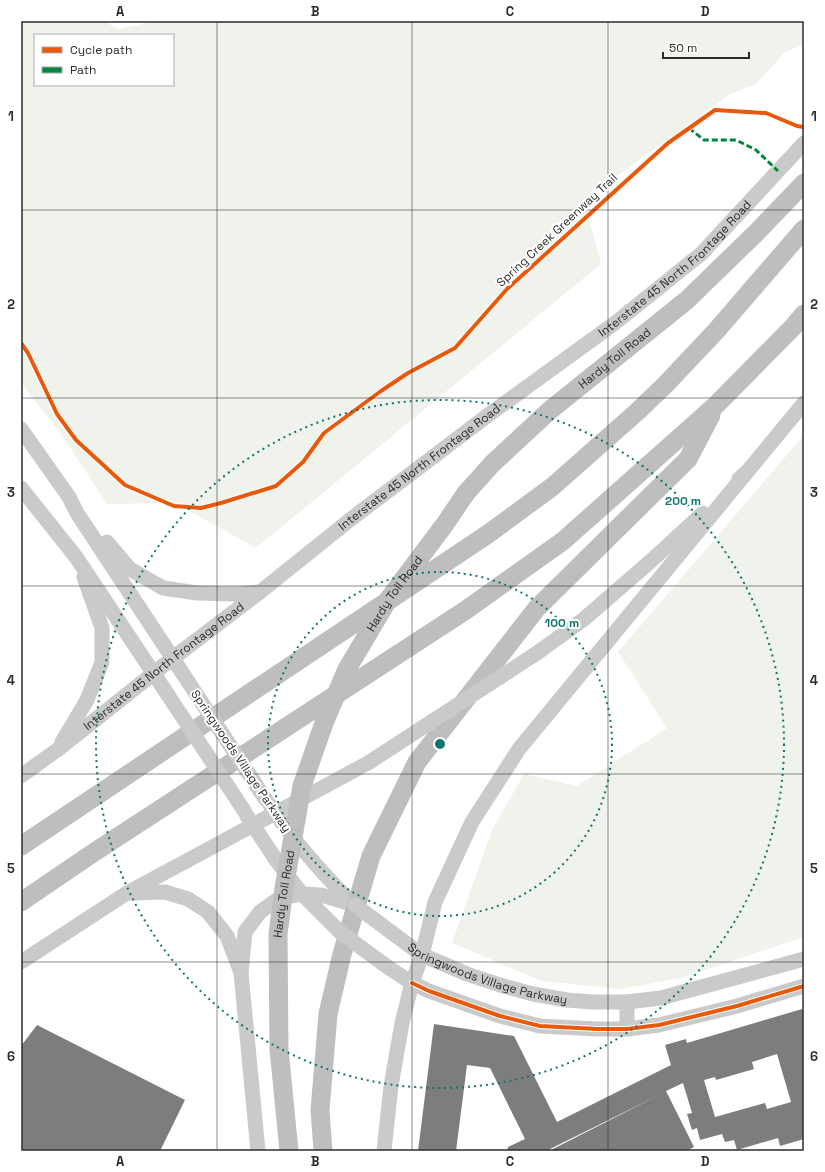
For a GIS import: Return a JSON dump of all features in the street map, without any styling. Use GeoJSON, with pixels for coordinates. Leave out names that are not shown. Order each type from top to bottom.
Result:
{"type":"FeatureCollection","features":[{"type":"Feature","properties":{"kind":"highway","name":"Hardy Toll Road"},"geometry":{"type":"LineString","coordinates":[[289,1151],[279,1050],[278,934],[284,888],[302,786],[324,723],[347,669],[388,600],[445,524],[466,493],[492,464],[548,411],[687,300],[758,231],[804,183]]}},
{"type":"Feature","properties":{"kind":"highway"},"geometry":{"type":"LineString","coordinates":[[21,846],[488,534],[552,487],[638,411],[666,384],[716,331],[804,229]]}},
{"type":"Feature","properties":{"kind":"highway"},"geometry":{"type":"LineString","coordinates":[[21,902],[93,853],[466,610],[557,545],[716,405],[799,321]]}},
{"type":"Feature","properties":{"kind":"highway"},"geometry":{"type":"LineString","coordinates":[[323,1151],[320,1110],[328,1014],[342,954],[371,856],[417,762],[537,608],[688,459],[716,405]]}},
{"type":"Feature","properties":{"kind":"main road","name":"Interstate 45 North Frontage Road"},"geometry":{"type":"LineString","coordinates":[[21,776],[57,750],[173,658],[260,592],[351,519],[487,416],[615,323],[700,254],[804,143]]}},
{"type":"Feature","properties":{"kind":"main road"},"geometry":{"type":"LineString","coordinates":[[384,1151],[402,1023],[412,983],[422,955],[435,902],[472,822],[519,749],[804,403]]}},
{"type":"Feature","properties":{"kind":"main road","name":"Springwoods Village Parkway"},"geometry":{"type":"LineString","coordinates":[[21,429],[69,497],[77,513],[285,829],[324,876],[355,905],[422,955],[493,983],[533,994],[567,1000],[592,1002],[627,1002],[661,998],[804,960]]}},
{"type":"Feature","properties":{"kind":"main road"},"geometry":{"type":"LineString","coordinates":[[21,962],[127,893],[249,818],[275,813],[368,763],[537,653],[596,610],[747,472]]}},
{"type":"Feature","properties":{"kind":"main road","name":"Springwoods Village Parkway"},"geometry":{"type":"LineString","coordinates":[[21,488],[76,557],[276,860],[340,932],[412,983],[429,991],[500,1016],[540,1026],[597,1029],[627,1029],[659,1025],[737,1006],[804,986]]}},
{"type":"Feature","properties":{"kind":"main road"},"geometry":{"type":"LineString","coordinates":[[69,497],[85,508],[110,547],[130,569],[163,588],[197,593],[235,594],[260,592]]}},
{"type":"Feature","properties":{"kind":"main road"},"geometry":{"type":"LineString","coordinates":[[57,750],[86,700],[102,662],[102,628],[76,557]]}},
{"type":"Feature","properties":{"kind":"main road"},"geometry":{"type":"LineString","coordinates":[[267,906],[275,892],[276,860]]}},
{"type":"Feature","properties":{"kind":"main road"},"geometry":{"type":"LineString","coordinates":[[127,893],[165,892],[188,899],[208,912],[227,936],[241,973]]}},
{"type":"Feature","properties":{"kind":"main road"},"geometry":{"type":"LineString","coordinates":[[258,1151],[241,973],[245,932],[260,912],[278,899],[310,897],[355,905]]}},
{"type":"Feature","properties":{"kind":"main road"},"geometry":{"type":"LineString","coordinates":[[627,1002],[627,1029]]}},
{"type":"Feature","properties":{"kind":"shaded area"},"geometry":{"type":"Polygon","coordinates":[[[21,21],[104,21],[118,29],[156,21],[804,21],[804,44],[784,53],[757,83],[729,95],[584,200],[601,264],[256,548],[175,503],[107,504],[62,435],[21,383],[21,21]]]}},
{"type":"Feature","properties":{"kind":"shaded area"},"geometry":{"type":"Polygon","coordinates":[[[804,435],[804,937],[681,978],[620,989],[541,981],[452,943],[492,830],[524,774],[577,786],[667,728],[618,652],[804,435]]]}},
{"type":"Feature","properties":{"kind":"building"},"geometry":{"type":"Polygon","coordinates":[[[802,1009],[804,1015],[804,1139],[780,1146],[778,1138],[737,1150],[734,1140],[725,1142],[722,1134],[700,1140],[697,1128],[692,1130],[687,1114],[692,1113],[683,1083],[666,1091],[694,1147],[686,1151],[549,1151],[659,1095],[546,1151],[507,1151],[508,1147],[525,1139],[490,1068],[467,1065],[456,1151],[418,1151],[434,1024],[514,1036],[557,1122],[671,1065],[665,1045],[686,1039],[687,1043],[802,1009]],[[777,1054],[752,1062],[754,1069],[716,1080],[715,1077],[704,1080],[715,1117],[765,1103],[767,1109],[791,1102],[777,1054]]]}},
{"type":"Feature","properties":{"kind":"building"},"geometry":{"type":"Polygon","coordinates":[[[37,1025],[185,1100],[160,1151],[21,1150],[21,1046],[37,1025]]]}},
{"type":"Feature","properties":{"kind":"marked path"},"geometry":{"type":"LineString","coordinates":[[689,128],[704,140],[736,140],[756,150],[778,171]]}},
{"type":"Feature","properties":{"kind":"cycle path","name":"Spring Creek Greenway Trail"},"geometry":{"type":"LineString","coordinates":[[21,343],[28,353],[57,414],[76,440],[125,485],[174,506],[201,508],[221,503],[276,486],[303,462],[324,433],[408,373],[455,348],[507,289],[668,143],[715,110],[766,113],[797,126],[804,127]]}},
{"type":"Feature","properties":{"kind":"cycle path"},"geometry":{"type":"LineString","coordinates":[[412,983],[429,991],[500,1016],[540,1026],[597,1029],[627,1029],[659,1025],[737,1006],[804,986]]}}]}
